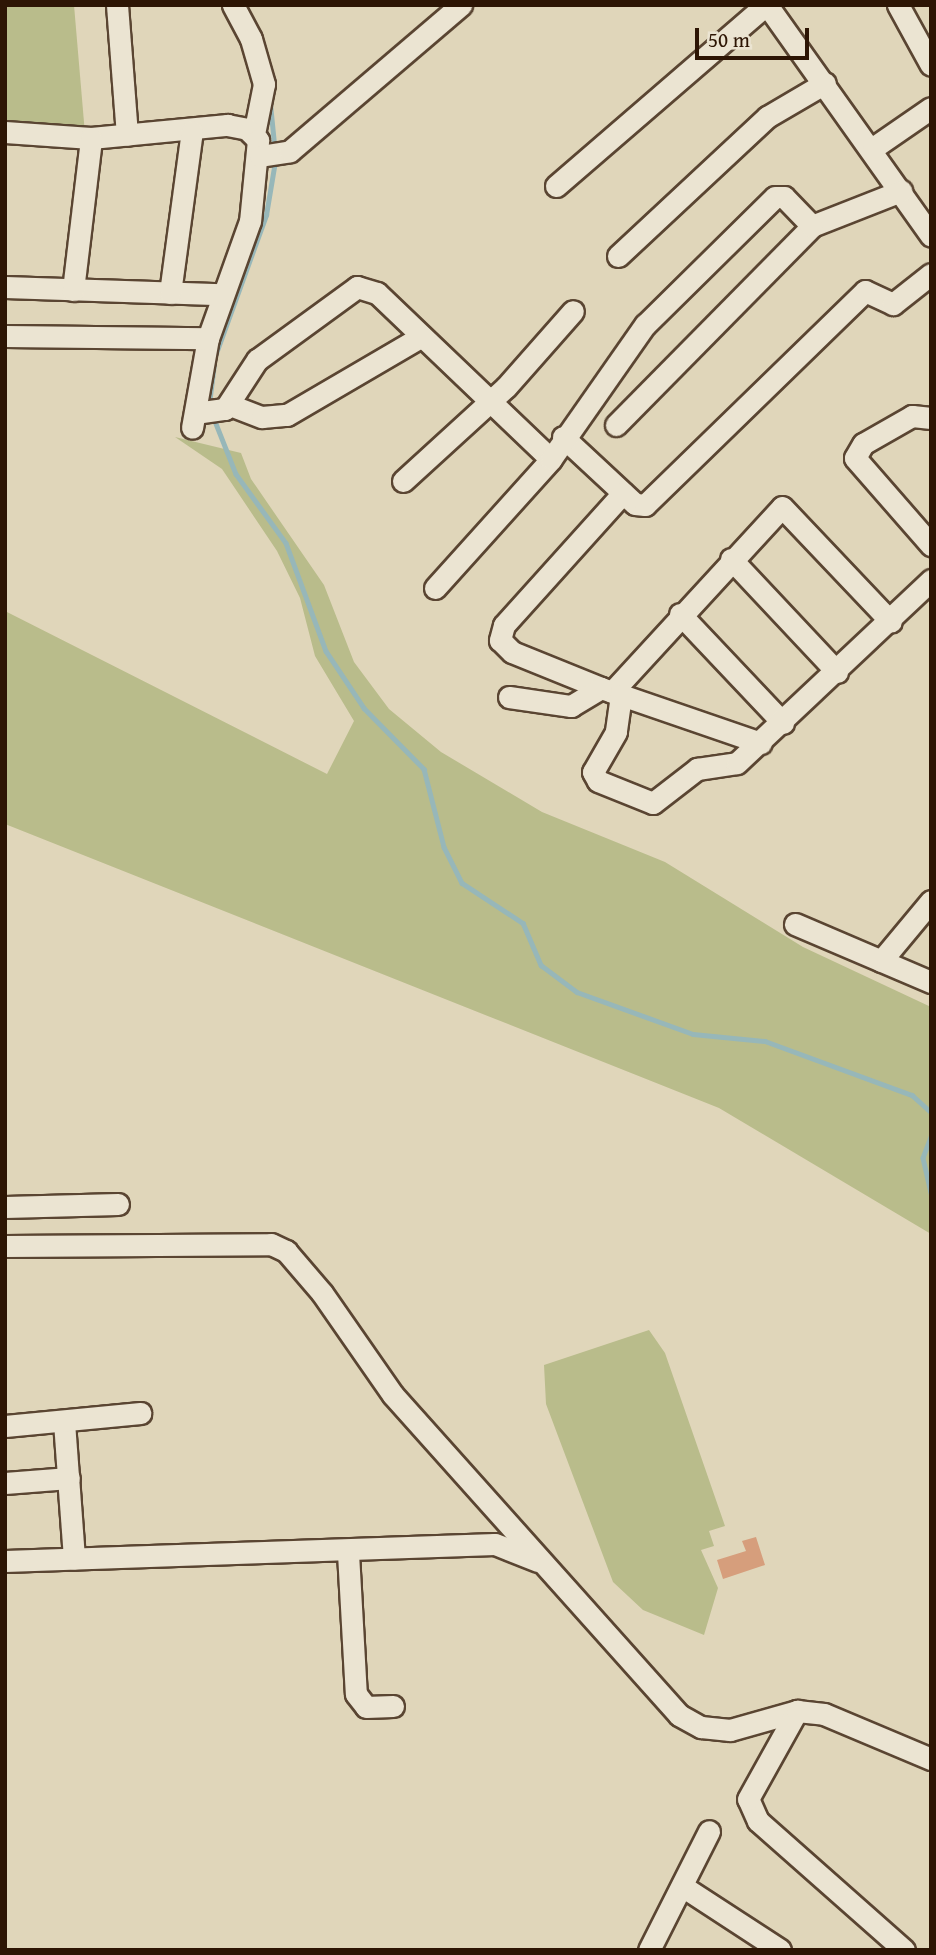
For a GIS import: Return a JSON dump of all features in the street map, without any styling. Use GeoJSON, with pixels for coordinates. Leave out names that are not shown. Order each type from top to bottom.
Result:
{"type":"FeatureCollection","features":[{"type":"Feature","properties":{"kind":"street"},"geometry":{"type":"LineString","coordinates":[[117,5],[127,135]]}},
{"type":"Feature","properties":{"kind":"street"},"geometry":{"type":"LineString","coordinates":[[210,413],[208,338],[221,294],[250,221],[260,156],[254,134],[265,103],[264,84],[251,38],[233,5]]}},
{"type":"Feature","properties":{"kind":"street"},"geometry":{"type":"LineString","coordinates":[[260,156],[290,151],[461,5]]}},
{"type":"Feature","properties":{"kind":"street"},"geometry":{"type":"LineString","coordinates":[[556,186],[767,5],[873,148],[931,236]]}},
{"type":"Feature","properties":{"kind":"street"},"geometry":{"type":"LineString","coordinates":[[898,5],[931,65]]}},
{"type":"Feature","properties":{"kind":"street"},"geometry":{"type":"LineString","coordinates":[[618,256],[767,117],[825,83]]}},
{"type":"Feature","properties":{"kind":"street"},"geometry":{"type":"LineString","coordinates":[[873,148],[931,108]]}},
{"type":"Feature","properties":{"kind":"street"},"geometry":{"type":"LineString","coordinates":[[5,131],[91,138],[191,131],[227,125],[254,134]]}},
{"type":"Feature","properties":{"kind":"street"},"geometry":{"type":"LineString","coordinates":[[170,293],[191,131]]}},
{"type":"Feature","properties":{"kind":"street"},"geometry":{"type":"LineString","coordinates":[[73,290],[91,138]]}},
{"type":"Feature","properties":{"kind":"street"},"geometry":{"type":"LineString","coordinates":[[616,425],[812,226],[901,191]]}},
{"type":"Feature","properties":{"kind":"street"},"geometry":{"type":"LineString","coordinates":[[435,588],[551,459],[563,437],[645,325],[775,197],[784,197],[812,226]]}},
{"type":"Feature","properties":{"kind":"street"},"geometry":{"type":"LineString","coordinates":[[563,437],[639,506],[650,500],[865,291],[900,302],[931,274]]}},
{"type":"Feature","properties":{"kind":"street"},"geometry":{"type":"LineString","coordinates":[[5,287],[221,294]]}},
{"type":"Feature","properties":{"kind":"street"},"geometry":{"type":"LineString","coordinates":[[210,413],[257,360],[347,289],[377,293],[551,459]]}},
{"type":"Feature","properties":{"kind":"street"},"geometry":{"type":"LineString","coordinates":[[403,481],[491,401],[573,311]]}},
{"type":"Feature","properties":{"kind":"street"},"geometry":{"type":"LineString","coordinates":[[5,336],[208,338]]}},
{"type":"Feature","properties":{"kind":"street"},"geometry":{"type":"LineString","coordinates":[[210,413],[271,418],[297,411],[422,336]]}},
{"type":"Feature","properties":{"kind":"street"},"geometry":{"type":"LineString","coordinates":[[931,418],[912,416],[863,444],[855,458],[931,545]]}},
{"type":"Feature","properties":{"kind":"street"},"geometry":{"type":"LineString","coordinates":[[623,493],[500,633],[512,652],[613,694],[761,743]]}},
{"type":"Feature","properties":{"kind":"street"},"geometry":{"type":"LineString","coordinates":[[509,697],[571,706],[613,694],[680,614],[775,511],[785,508],[891,622]]}},
{"type":"Feature","properties":{"kind":"street"},"geometry":{"type":"LineString","coordinates":[[731,559],[837,672]]}},
{"type":"Feature","properties":{"kind":"street"},"geometry":{"type":"LineString","coordinates":[[613,694],[617,723],[594,766],[594,776],[646,803],[661,799],[696,769],[730,767],[761,743],[891,622],[931,580]]}},
{"type":"Feature","properties":{"kind":"street"},"geometry":{"type":"LineString","coordinates":[[680,614],[783,723]]}},
{"type":"Feature","properties":{"kind":"street"},"geometry":{"type":"LineString","coordinates":[[881,961],[931,901]]}},
{"type":"Feature","properties":{"kind":"street"},"geometry":{"type":"LineString","coordinates":[[795,924],[931,982]]}},
{"type":"Feature","properties":{"kind":"street"},"geometry":{"type":"LineString","coordinates":[[5,1207],[118,1204]]}},
{"type":"Feature","properties":{"kind":"street"},"geometry":{"type":"LineString","coordinates":[[5,1246],[271,1244],[285,1251],[322,1293],[393,1395],[679,1716],[701,1727],[730,1730],[797,1711],[824,1714],[931,1759]]}},
{"type":"Feature","properties":{"kind":"street"},"geometry":{"type":"LineString","coordinates":[[5,1426],[140,1413]]}},
{"type":"Feature","properties":{"kind":"street"},"geometry":{"type":"LineString","coordinates":[[64,1422],[74,1559]]}},
{"type":"Feature","properties":{"kind":"street"},"geometry":{"type":"LineString","coordinates":[[5,1483],[69,1478]]}},
{"type":"Feature","properties":{"kind":"street"},"geometry":{"type":"LineString","coordinates":[[5,1561],[348,1553],[495,1544],[543,1563]]}},
{"type":"Feature","properties":{"kind":"street"},"geometry":{"type":"LineString","coordinates":[[348,1553],[356,1694],[366,1707],[393,1706]]}},
{"type":"Feature","properties":{"kind":"street"},"geometry":{"type":"LineString","coordinates":[[797,1711],[751,1792],[748,1807],[772,1835],[904,1950]]}},
{"type":"Feature","properties":{"kind":"street"},"geometry":{"type":"LineString","coordinates":[[649,1950],[709,1831]]}},
{"type":"Feature","properties":{"kind":"street"},"geometry":{"type":"LineString","coordinates":[[682,1886],[768,1946]]}},
{"type":"Feature","properties":{"kind":"green space"},"geometry":{"type":"Polygon","coordinates":[[[5,5],[74,5],[85,134],[5,125],[5,5]]]}},
{"type":"Feature","properties":{"kind":"green space"},"geometry":{"type":"Polygon","coordinates":[[[175,437],[241,453],[251,479],[324,585],[354,662],[389,709],[441,752],[542,812],[665,862],[803,947],[931,1007],[931,1234],[719,1108],[5,824],[5,611],[327,774],[354,721],[315,656],[300,598],[277,551],[222,469],[175,437]]]}},
{"type":"Feature","properties":{"kind":"green space"},"geometry":{"type":"Polygon","coordinates":[[[649,1330],[665,1353],[725,1526],[709,1531],[714,1546],[701,1550],[718,1588],[704,1635],[643,1610],[613,1582],[546,1404],[544,1365],[649,1330]]]}},
{"type":"Feature","properties":{"kind":"building"},"geometry":{"type":"Polygon","coordinates":[[[756,1537],[765,1565],[723,1579],[717,1560],[746,1551],[742,1541],[756,1537]]]}},
{"type":"Feature","properties":{"kind":"waterway"},"geometry":{"type":"LineString","coordinates":[[270,99],[275,149]]}},
{"type":"Feature","properties":{"kind":"waterway"},"geometry":{"type":"LineString","coordinates":[[215,356],[266,215],[275,161]]}},
{"type":"Feature","properties":{"kind":"waterway"},"geometry":{"type":"LineString","coordinates":[[209,404],[214,364]]}},
{"type":"Feature","properties":{"kind":"waterway"},"geometry":{"type":"LineString","coordinates":[[213,416],[236,474],[286,543],[326,651],[364,708],[424,769],[444,847],[462,883],[523,923],[541,965],[577,992],[693,1034],[765,1041],[912,1095],[931,1112]]}},
{"type":"Feature","properties":{"kind":"waterway"},"geometry":{"type":"LineString","coordinates":[[931,1137],[923,1158],[931,1193]]}}]}
